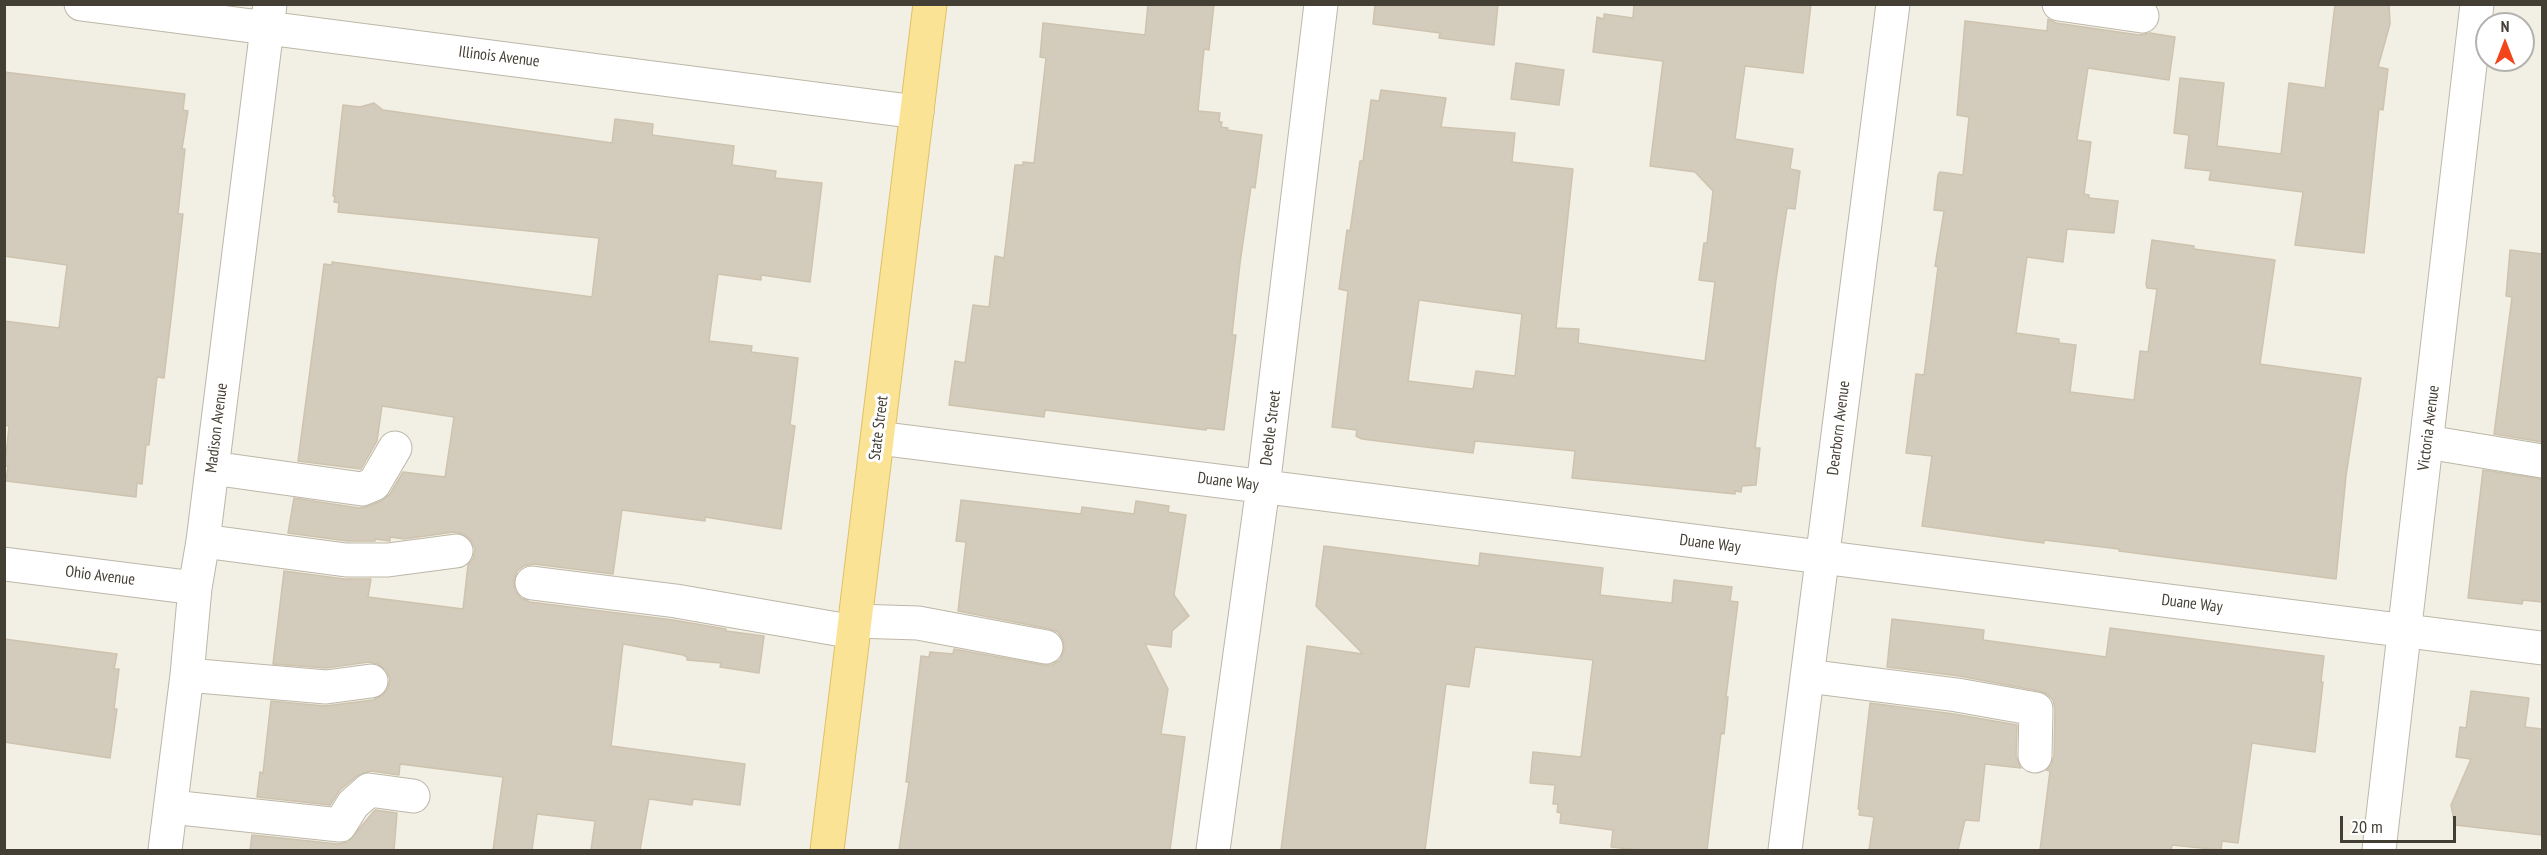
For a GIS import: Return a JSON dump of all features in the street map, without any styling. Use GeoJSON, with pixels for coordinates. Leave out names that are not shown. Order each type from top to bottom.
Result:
{"type":"FeatureCollection","features":[{"type":"Feature","properties":{"kind":"main road","name":"State Street"},"geometry":{"type":"LineString","coordinates":[[827,850],[930,4]]}},
{"type":"Feature","properties":{"kind":"street","name":"Illinois Avenue"},"geometry":{"type":"LineString","coordinates":[[81,4],[268,16],[917,112]]}},
{"type":"Feature","properties":{"kind":"street","name":"Deeble Street"},"geometry":{"type":"LineString","coordinates":[[1213,850],[1263,487],[1321,4]]}},
{"type":"Feature","properties":{"kind":"street","name":"Dearborn Avenue"},"geometry":{"type":"LineString","coordinates":[[1785,850],[1893,4]]}},
{"type":"Feature","properties":{"kind":"street"},"geometry":{"type":"LineString","coordinates":[[2059,4],[2142,16]]}},
{"type":"Feature","properties":{"kind":"street","name":"Victoria Avenue"},"geometry":{"type":"LineString","coordinates":[[2379,850],[2477,4]]}},
{"type":"Feature","properties":{"kind":"street","name":"Madison Avenue"},"geometry":{"type":"LineString","coordinates":[[165,850],[187,675],[195,588],[203,541],[268,16]]}},
{"type":"Feature","properties":{"kind":"street","name":"Duane Way"},"geometry":{"type":"LineString","coordinates":[[878,438],[1822,559],[2542,648]]}},
{"type":"Feature","properties":{"kind":"street"},"geometry":{"type":"LineString","coordinates":[[2427,442],[2542,461]]}},
{"type":"Feature","properties":{"kind":"street"},"geometry":{"type":"LineString","coordinates":[[212,468],[362,489],[374,484],[395,448]]}},
{"type":"Feature","properties":{"kind":"street"},"geometry":{"type":"LineString","coordinates":[[203,541],[346,560],[388,560],[456,551]]}},
{"type":"Feature","properties":{"kind":"street","name":"Ohio Avenue"},"geometry":{"type":"LineString","coordinates":[[4,564],[195,588]]}},
{"type":"Feature","properties":{"kind":"street"},"geometry":{"type":"LineString","coordinates":[[532,583],[854,627],[918,623],[1046,647]]}},
{"type":"Feature","properties":{"kind":"street"},"geometry":{"type":"LineString","coordinates":[[187,675],[326,687],[371,681]]}},
{"type":"Feature","properties":{"kind":"street"},"geometry":{"type":"LineString","coordinates":[[1808,676],[1957,694],[2036,709],[2035,756]]}},
{"type":"Feature","properties":{"kind":"street"},"geometry":{"type":"LineString","coordinates":[[171,807],[340,825],[353,804],[369,790],[413,796]]}},
{"type":"Feature","properties":{"kind":"building"},"geometry":{"type":"Polygon","coordinates":[[[1148,4],[1214,4],[1209,50],[1204,49],[1198,111],[1220,113],[1221,127],[1228,128],[1227,130],[1262,135],[1255,188],[1251,187],[1240,263],[1232,335],[1236,335],[1224,430],[1207,428],[1206,430],[1045,410],[1044,417],[949,405],[955,361],[965,363],[973,305],[989,307],[995,256],[1004,258],[1015,165],[1023,165],[1023,162],[1034,163],[1046,58],[1040,57],[1043,23],[1145,35],[1148,4]]]}},
{"type":"Feature","properties":{"kind":"building"},"geometry":{"type":"Polygon","coordinates":[[[1375,4],[1498,4],[1494,45],[1439,38],[1440,33],[1373,24],[1375,4]]]}},
{"type":"Feature","properties":{"kind":"building"},"geometry":{"type":"Polygon","coordinates":[[[1634,4],[1811,4],[1803,73],[1745,66],[1735,139],[1793,149],[1790,169],[1800,171],[1795,209],[1787,208],[1776,280],[1755,448],[1760,448],[1756,485],[1742,486],[1741,492],[1735,491],[1735,494],[1572,478],[1575,451],[1475,441],[1473,453],[1362,439],[1356,436],[1357,430],[1332,427],[1348,291],[1339,289],[1347,230],[1350,231],[1360,161],[1363,161],[1371,100],[1379,101],[1381,90],[1446,98],[1441,127],[1515,133],[1512,162],[1573,169],[1556,328],[1579,329],[1578,343],[1705,361],[1715,282],[1699,280],[1704,243],[1707,243],[1713,191],[1695,172],[1650,166],[1663,61],[1593,52],[1597,17],[1604,19],[1604,14],[1633,18],[1634,4]],[[1419,300],[1408,381],[1473,389],[1476,371],[1515,376],[1522,314],[1419,300]]]}},
{"type":"Feature","properties":{"kind":"building"},"geometry":{"type":"Polygon","coordinates":[[[2335,4],[2389,4],[2390,24],[2378,67],[2388,69],[2383,110],[2379,109],[2364,253],[2295,245],[2303,192],[2209,180],[2211,171],[2185,168],[2189,135],[2174,133],[2180,78],[2224,83],[2217,146],[2281,154],[2289,83],[2325,88],[2335,4]]]}},
{"type":"Feature","properties":{"kind":"building"},"geometry":{"type":"Polygon","coordinates":[[[2048,19],[2056,23],[2139,35],[2150,33],[2175,37],[2169,80],[2088,68],[2077,140],[2091,142],[2084,194],[2089,195],[2089,198],[2118,201],[2114,233],[2067,229],[2063,262],[2027,257],[2016,333],[2059,339],[2059,343],[2076,345],[2070,392],[2134,400],[2140,351],[2148,352],[2157,289],[2147,288],[2146,284],[2152,240],[2194,246],[2194,249],[2275,260],[2260,364],[2361,378],[2346,476],[2336,579],[2119,551],[2119,549],[2044,540],[2044,543],[1922,526],[1932,456],[1906,453],[1916,374],[1924,375],[1938,267],[1935,266],[1944,211],[1934,210],[1938,175],[1940,172],[1963,175],[1969,117],[1957,115],[1965,21],[2047,31],[2048,19]]]}},
{"type":"Feature","properties":{"kind":"building"},"geometry":{"type":"Polygon","coordinates":[[[1516,63],[1564,70],[1559,105],[1511,99],[1516,63]]]}},
{"type":"Feature","properties":{"kind":"building"},"geometry":{"type":"Polygon","coordinates":[[[4,72],[185,94],[183,110],[188,111],[182,149],[185,149],[178,214],[183,214],[164,378],[157,377],[149,445],[146,445],[142,484],[137,483],[136,497],[6,481],[8,466],[5,466],[9,426],[4,425],[4,321],[59,328],[67,265],[4,256],[4,72]]]}},
{"type":"Feature","properties":{"kind":"building"},"geometry":{"type":"Polygon","coordinates":[[[374,103],[383,110],[612,143],[615,119],[653,124],[652,135],[734,146],[732,165],[776,171],[775,178],[822,183],[810,282],[761,275],[761,280],[718,274],[709,341],[752,346],[751,352],[798,358],[790,425],[795,426],[781,529],[705,517],[705,521],[622,510],[613,574],[534,564],[524,566],[517,571],[514,580],[515,591],[521,598],[530,602],[673,620],[764,636],[759,673],[720,667],[721,663],[687,660],[687,657],[683,655],[623,644],[611,746],[745,764],[740,805],[693,799],[692,805],[649,799],[640,850],[591,850],[595,821],[537,814],[532,850],[493,850],[503,777],[400,764],[399,775],[371,771],[357,776],[340,790],[330,805],[257,797],[260,772],[263,773],[271,701],[325,706],[373,700],[383,695],[390,679],[386,670],[378,664],[369,662],[326,668],[273,664],[284,571],[344,579],[371,579],[368,597],[463,609],[468,565],[473,559],[475,549],[470,539],[454,532],[404,539],[390,537],[390,541],[375,539],[375,541],[347,541],[288,533],[294,498],[359,508],[381,501],[390,494],[403,472],[445,477],[454,417],[382,406],[377,441],[361,469],[298,461],[324,264],[332,265],[332,262],[592,297],[599,238],[338,212],[339,203],[334,202],[335,196],[333,196],[343,105],[360,107],[374,103]]]}},
{"type":"Feature","properties":{"kind":"building"},"geometry":{"type":"Polygon","coordinates":[[[2510,250],[2542,254],[2542,442],[2494,434],[2512,297],[2506,296],[2510,250]]]}},
{"type":"Feature","properties":{"kind":"building"},"geometry":{"type":"Polygon","coordinates":[[[2483,470],[2542,479],[2542,602],[2523,600],[2522,604],[2468,598],[2483,470]]]}},
{"type":"Feature","properties":{"kind":"building"},"geometry":{"type":"Polygon","coordinates":[[[961,500],[1081,514],[1082,507],[1134,514],[1136,501],[1169,506],[1168,512],[1186,515],[1174,595],[1189,616],[1172,631],[1171,647],[1145,644],[1168,689],[1161,734],[1185,737],[1170,850],[899,850],[909,782],[906,782],[921,656],[929,657],[930,652],[953,654],[954,649],[1052,665],[1060,660],[1064,650],[1063,640],[1058,632],[1050,629],[958,611],[966,542],[956,541],[961,500]]]}},
{"type":"Feature","properties":{"kind":"building"},"geometry":{"type":"Polygon","coordinates":[[[1324,546],[1479,566],[1480,553],[1603,568],[1600,595],[1672,603],[1674,580],[1732,587],[1730,601],[1738,602],[1726,697],[1728,697],[1724,734],[1721,733],[1707,850],[1639,850],[1611,847],[1613,830],[1560,823],[1561,813],[1557,812],[1558,804],[1553,804],[1555,785],[1530,783],[1533,752],[1581,757],[1593,660],[1475,647],[1469,687],[1446,684],[1425,850],[1281,850],[1307,646],[1363,654],[1316,606],[1324,546]]]}},
{"type":"Feature","properties":{"kind":"building"},"geometry":{"type":"Polygon","coordinates":[[[1892,619],[1984,630],[1983,640],[2106,657],[2110,628],[2324,656],[2315,752],[2252,743],[2238,843],[2222,841],[2221,850],[2172,845],[2171,850],[2040,850],[2050,771],[2046,770],[2051,765],[2054,756],[2055,709],[2053,700],[2047,694],[2039,691],[1959,676],[1887,667],[1892,619]]]}},
{"type":"Feature","properties":{"kind":"building"},"geometry":{"type":"Polygon","coordinates":[[[4,639],[117,654],[114,669],[119,669],[114,709],[117,709],[110,758],[4,742],[4,639]]]}},
{"type":"Feature","properties":{"kind":"building"},"geometry":{"type":"Polygon","coordinates":[[[2471,691],[2529,698],[2525,727],[2542,729],[2542,835],[2455,825],[2451,805],[2471,759],[2456,757],[2460,727],[2466,728],[2471,691]]]}},
{"type":"Feature","properties":{"kind":"building"},"geometry":{"type":"Polygon","coordinates":[[[1870,703],[2017,725],[2016,756],[2021,768],[1985,764],[1979,821],[1965,820],[1958,850],[1869,850],[1874,817],[1859,815],[1860,809],[1858,809],[1870,703]]]}},
{"type":"Feature","properties":{"kind":"building"},"geometry":{"type":"Polygon","coordinates":[[[375,810],[397,813],[394,850],[250,850],[252,835],[338,844],[348,842],[375,810]]]}}]}
